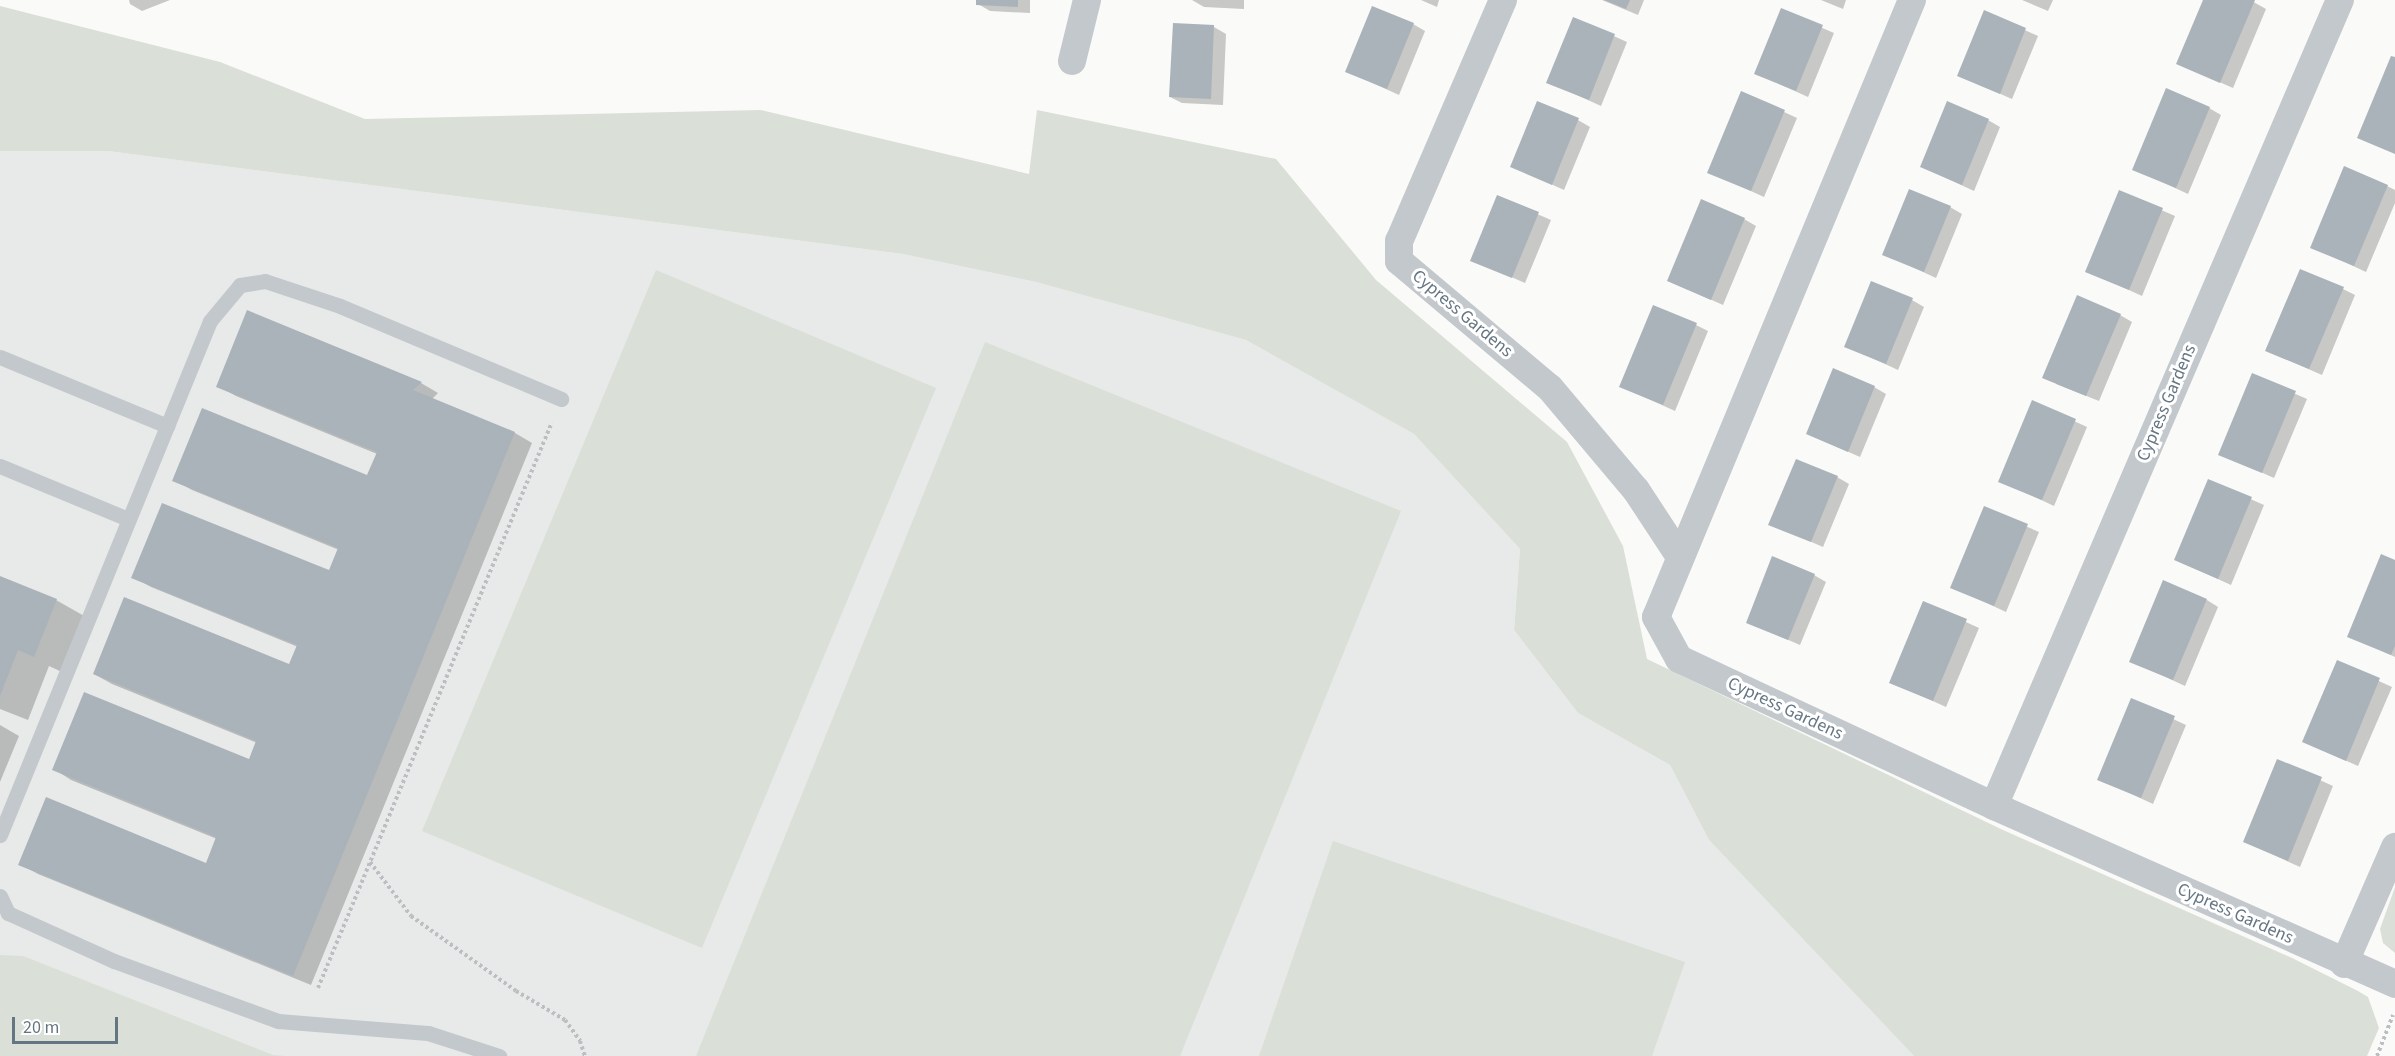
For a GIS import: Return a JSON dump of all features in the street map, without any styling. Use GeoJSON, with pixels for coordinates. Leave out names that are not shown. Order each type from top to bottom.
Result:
{"type":"FeatureCollection","features":[{"type":"Feature","properties":{"kind":"street"},"geometry":{"type":"LineString","coordinates":[[1072,61],[1087,0]]}},
{"type":"Feature","properties":{"kind":"street","name":"Cypress Gardens"},"geometry":{"type":"LineString","coordinates":[[1503,0],[1399,241],[1400,261],[1550,388],[1636,490],[1680,557]]}},
{"type":"Feature","properties":{"kind":"street","name":"Cypress Gardens"},"geometry":{"type":"LineString","coordinates":[[1912,0],[1656,617],[1679,659],[1994,806],[2344,964],[2395,984]]}},
{"type":"Feature","properties":{"kind":"street","name":"Cypress Gardens"},"geometry":{"type":"LineString","coordinates":[[1994,806],[2340,0]]}},
{"type":"Feature","properties":{"kind":"street"},"geometry":{"type":"LineString","coordinates":[[2344,964],[2395,847]]}},
{"type":"Feature","properties":{"kind":"lane"},"geometry":{"type":"LineString","coordinates":[[0,835],[210,321],[240,285],[266,281],[340,306],[561,399]]}},
{"type":"Feature","properties":{"kind":"lane"},"geometry":{"type":"LineString","coordinates":[[0,357],[167,426]]}},
{"type":"Feature","properties":{"kind":"lane"},"geometry":{"type":"LineString","coordinates":[[0,466],[128,519]]}},
{"type":"Feature","properties":{"kind":"lane"},"geometry":{"type":"LineString","coordinates":[[0,896],[8,913],[114,961],[278,1021],[428,1033],[499,1056]]}},
{"type":"Feature","properties":{"kind":"path"},"geometry":{"type":"LineString","coordinates":[[318,988],[561,399]]}},
{"type":"Feature","properties":{"kind":"path"},"geometry":{"type":"LineString","coordinates":[[370,861],[411,916],[516,991],[566,1020],[580,1041],[585,1056]]}},
{"type":"Feature","properties":{"kind":"path"},"geometry":{"type":"LineString","coordinates":[[2377,1056],[2395,1010]]}},
{"type":"Feature","properties":{"kind":"shaded area"},"geometry":{"type":"Polygon","coordinates":[[[0,6],[220,62],[365,119],[761,110],[1029,174],[1037,110],[1276,159],[1376,280],[1567,442],[1623,546],[1647,659],[2003,830],[2292,958],[2358,991],[2368,997],[2379,1028],[2367,1056],[1914,1056],[1709,840],[1670,765],[1578,713],[1514,630],[1520,549],[1414,434],[1246,340],[1036,282],[903,254],[108,151],[0,151],[0,6]]]}},
{"type":"Feature","properties":{"kind":"shaded area"},"geometry":{"type":"Polygon","coordinates":[[[0,151],[108,151],[903,254],[1036,282],[1246,340],[1414,434],[1520,549],[1514,630],[1578,713],[1670,765],[1709,840],[1914,1056],[0,1056],[0,151]]]}},
{"type":"Feature","properties":{"kind":"shaded area"},"geometry":{"type":"Polygon","coordinates":[[[656,270],[936,388],[702,948],[422,831],[656,270]]]}},
{"type":"Feature","properties":{"kind":"shaded area"},"geometry":{"type":"Polygon","coordinates":[[[985,342],[1401,511],[1180,1056],[696,1056],[985,342]]]}},
{"type":"Feature","properties":{"kind":"shaded area"},"geometry":{"type":"Polygon","coordinates":[[[1333,841],[1685,962],[1652,1056],[1259,1056],[1333,841]]]}},
{"type":"Feature","properties":{"kind":"shaded area"},"geometry":{"type":"Polygon","coordinates":[[[2395,887],[2395,953],[2383,943],[2380,929],[2395,887]]]}},
{"type":"Feature","properties":{"kind":"shaded area"},"geometry":{"type":"Polygon","coordinates":[[[0,955],[23,956],[273,1055],[285,1056],[0,1056],[0,955]]]}},
{"type":"Feature","properties":{"kind":"building"},"geometry":{"type":"Polygon","coordinates":[[[976,0],[1018,0],[1018,7],[976,5],[976,0]]]}},
{"type":"Feature","properties":{"kind":"building"},"geometry":{"type":"Polygon","coordinates":[[[1604,0],[1630,0],[1626,9],[1604,0]]]}},
{"type":"Feature","properties":{"kind":"building"},"geometry":{"type":"Polygon","coordinates":[[[2203,0],[2255,0],[2220,83],[2176,64],[2203,0]]]}},
{"type":"Feature","properties":{"kind":"building"},"geometry":{"type":"Polygon","coordinates":[[[1372,6],[1414,23],[1387,89],[1345,72],[1372,6]]]}},
{"type":"Feature","properties":{"kind":"building"},"geometry":{"type":"Polygon","coordinates":[[[1781,8],[1823,25],[1796,91],[1754,74],[1781,8]]]}},
{"type":"Feature","properties":{"kind":"building"},"geometry":{"type":"Polygon","coordinates":[[[1984,10],[2026,28],[2000,94],[1957,76],[1984,10]]]}},
{"type":"Feature","properties":{"kind":"building"},"geometry":{"type":"Polygon","coordinates":[[[1573,17],[1615,34],[1589,100],[1546,83],[1573,17]]]}},
{"type":"Feature","properties":{"kind":"building"},"geometry":{"type":"Polygon","coordinates":[[[1173,23],[1214,25],[1211,99],[1169,97],[1173,23]]]}},
{"type":"Feature","properties":{"kind":"building"},"geometry":{"type":"Polygon","coordinates":[[[2391,56],[2395,57],[2395,154],[2357,138],[2391,56]]]}},
{"type":"Feature","properties":{"kind":"building"},"geometry":{"type":"Polygon","coordinates":[[[2166,88],[2210,107],[2176,188],[2132,170],[2166,88]]]}},
{"type":"Feature","properties":{"kind":"building"},"geometry":{"type":"Polygon","coordinates":[[[1741,91],[1785,110],[1751,191],[1707,173],[1741,91]]]}},
{"type":"Feature","properties":{"kind":"building"},"geometry":{"type":"Polygon","coordinates":[[[1537,101],[1579,118],[1552,185],[1510,167],[1537,101]]]}},
{"type":"Feature","properties":{"kind":"building"},"geometry":{"type":"Polygon","coordinates":[[[1947,101],[1989,119],[1962,185],[1920,167],[1947,101]]]}},
{"type":"Feature","properties":{"kind":"building"},"geometry":{"type":"Polygon","coordinates":[[[2344,166],[2388,185],[2354,266],[2310,248],[2344,166]]]}},
{"type":"Feature","properties":{"kind":"building"},"geometry":{"type":"Polygon","coordinates":[[[1909,189],[1951,206],[1924,272],[1882,255],[1909,189]]]}},
{"type":"Feature","properties":{"kind":"building"},"geometry":{"type":"Polygon","coordinates":[[[2119,190],[2163,208],[2129,290],[2085,272],[2119,190]]]}},
{"type":"Feature","properties":{"kind":"building"},"geometry":{"type":"Polygon","coordinates":[[[1497,195],[1539,212],[1512,278],[1470,261],[1497,195]]]}},
{"type":"Feature","properties":{"kind":"building"},"geometry":{"type":"Polygon","coordinates":[[[1701,199],[1745,218],[1711,300],[1667,281],[1701,199]]]}},
{"type":"Feature","properties":{"kind":"building"},"geometry":{"type":"Polygon","coordinates":[[[2300,269],[2344,287],[2309,369],[2265,351],[2300,269]]]}},
{"type":"Feature","properties":{"kind":"building"},"geometry":{"type":"Polygon","coordinates":[[[1871,281],[1913,298],[1886,364],[1844,347],[1871,281]]]}},
{"type":"Feature","properties":{"kind":"building"},"geometry":{"type":"Polygon","coordinates":[[[2077,295],[2121,314],[2086,396],[2042,378],[2077,295]]]}},
{"type":"Feature","properties":{"kind":"building"},"geometry":{"type":"Polygon","coordinates":[[[1653,305],[1697,323],[1663,405],[1619,387],[1653,305]]]}},
{"type":"Feature","properties":{"kind":"building"},"geometry":{"type":"Polygon","coordinates":[[[247,310],[422,382],[413,390],[515,432],[293,976],[18,865],[46,797],[206,863],[216,837],[52,770],[84,692],[249,759],[256,741],[93,674],[124,597],[289,664],[297,645],[131,578],[162,503],[329,570],[338,548],[172,481],[202,408],[367,475],[377,452],[216,387],[247,310]]]}},
{"type":"Feature","properties":{"kind":"building"},"geometry":{"type":"Polygon","coordinates":[[[1833,368],[1875,386],[1848,452],[1806,434],[1833,368]]]}},
{"type":"Feature","properties":{"kind":"building"},"geometry":{"type":"Polygon","coordinates":[[[2252,373],[2296,391],[2262,473],[2218,455],[2252,373]]]}},
{"type":"Feature","properties":{"kind":"building"},"geometry":{"type":"Polygon","coordinates":[[[2032,400],[2076,419],[2042,500],[1998,482],[2032,400]]]}},
{"type":"Feature","properties":{"kind":"building"},"geometry":{"type":"Polygon","coordinates":[[[1796,459],[1838,476],[1811,542],[1768,525],[1796,459]]]}},
{"type":"Feature","properties":{"kind":"building"},"geometry":{"type":"Polygon","coordinates":[[[2208,479],[2252,497],[2218,579],[2174,560],[2208,479]]]}},
{"type":"Feature","properties":{"kind":"building"},"geometry":{"type":"Polygon","coordinates":[[[1984,506],[2028,524],[1994,606],[1950,588],[1984,506]]]}},
{"type":"Feature","properties":{"kind":"building"},"geometry":{"type":"Polygon","coordinates":[[[2381,554],[2395,560],[2395,646],[2391,655],[2347,637],[2381,554]]]}},
{"type":"Feature","properties":{"kind":"building"},"geometry":{"type":"Polygon","coordinates":[[[1772,556],[1815,574],[1788,640],[1746,623],[1772,556]]]}},
{"type":"Feature","properties":{"kind":"building"},"geometry":{"type":"Polygon","coordinates":[[[0,576],[57,599],[34,657],[18,650],[0,696],[0,576]]]}},
{"type":"Feature","properties":{"kind":"building"},"geometry":{"type":"Polygon","coordinates":[[[2163,580],[2207,599],[2173,680],[2129,662],[2163,580]]]}},
{"type":"Feature","properties":{"kind":"building"},"geometry":{"type":"Polygon","coordinates":[[[1923,601],[1967,619],[1933,701],[1889,683],[1923,601]]]}},
{"type":"Feature","properties":{"kind":"building"},"geometry":{"type":"Polygon","coordinates":[[[2337,660],[2380,678],[2346,761],[2302,742],[2337,660]]]}},
{"type":"Feature","properties":{"kind":"building"},"geometry":{"type":"Polygon","coordinates":[[[2131,698],[2175,716],[2141,798],[2097,780],[2131,698]]]}},
{"type":"Feature","properties":{"kind":"building"},"geometry":{"type":"Polygon","coordinates":[[[2277,759],[2322,777],[2288,861],[2243,842],[2277,759]]]}}]}
